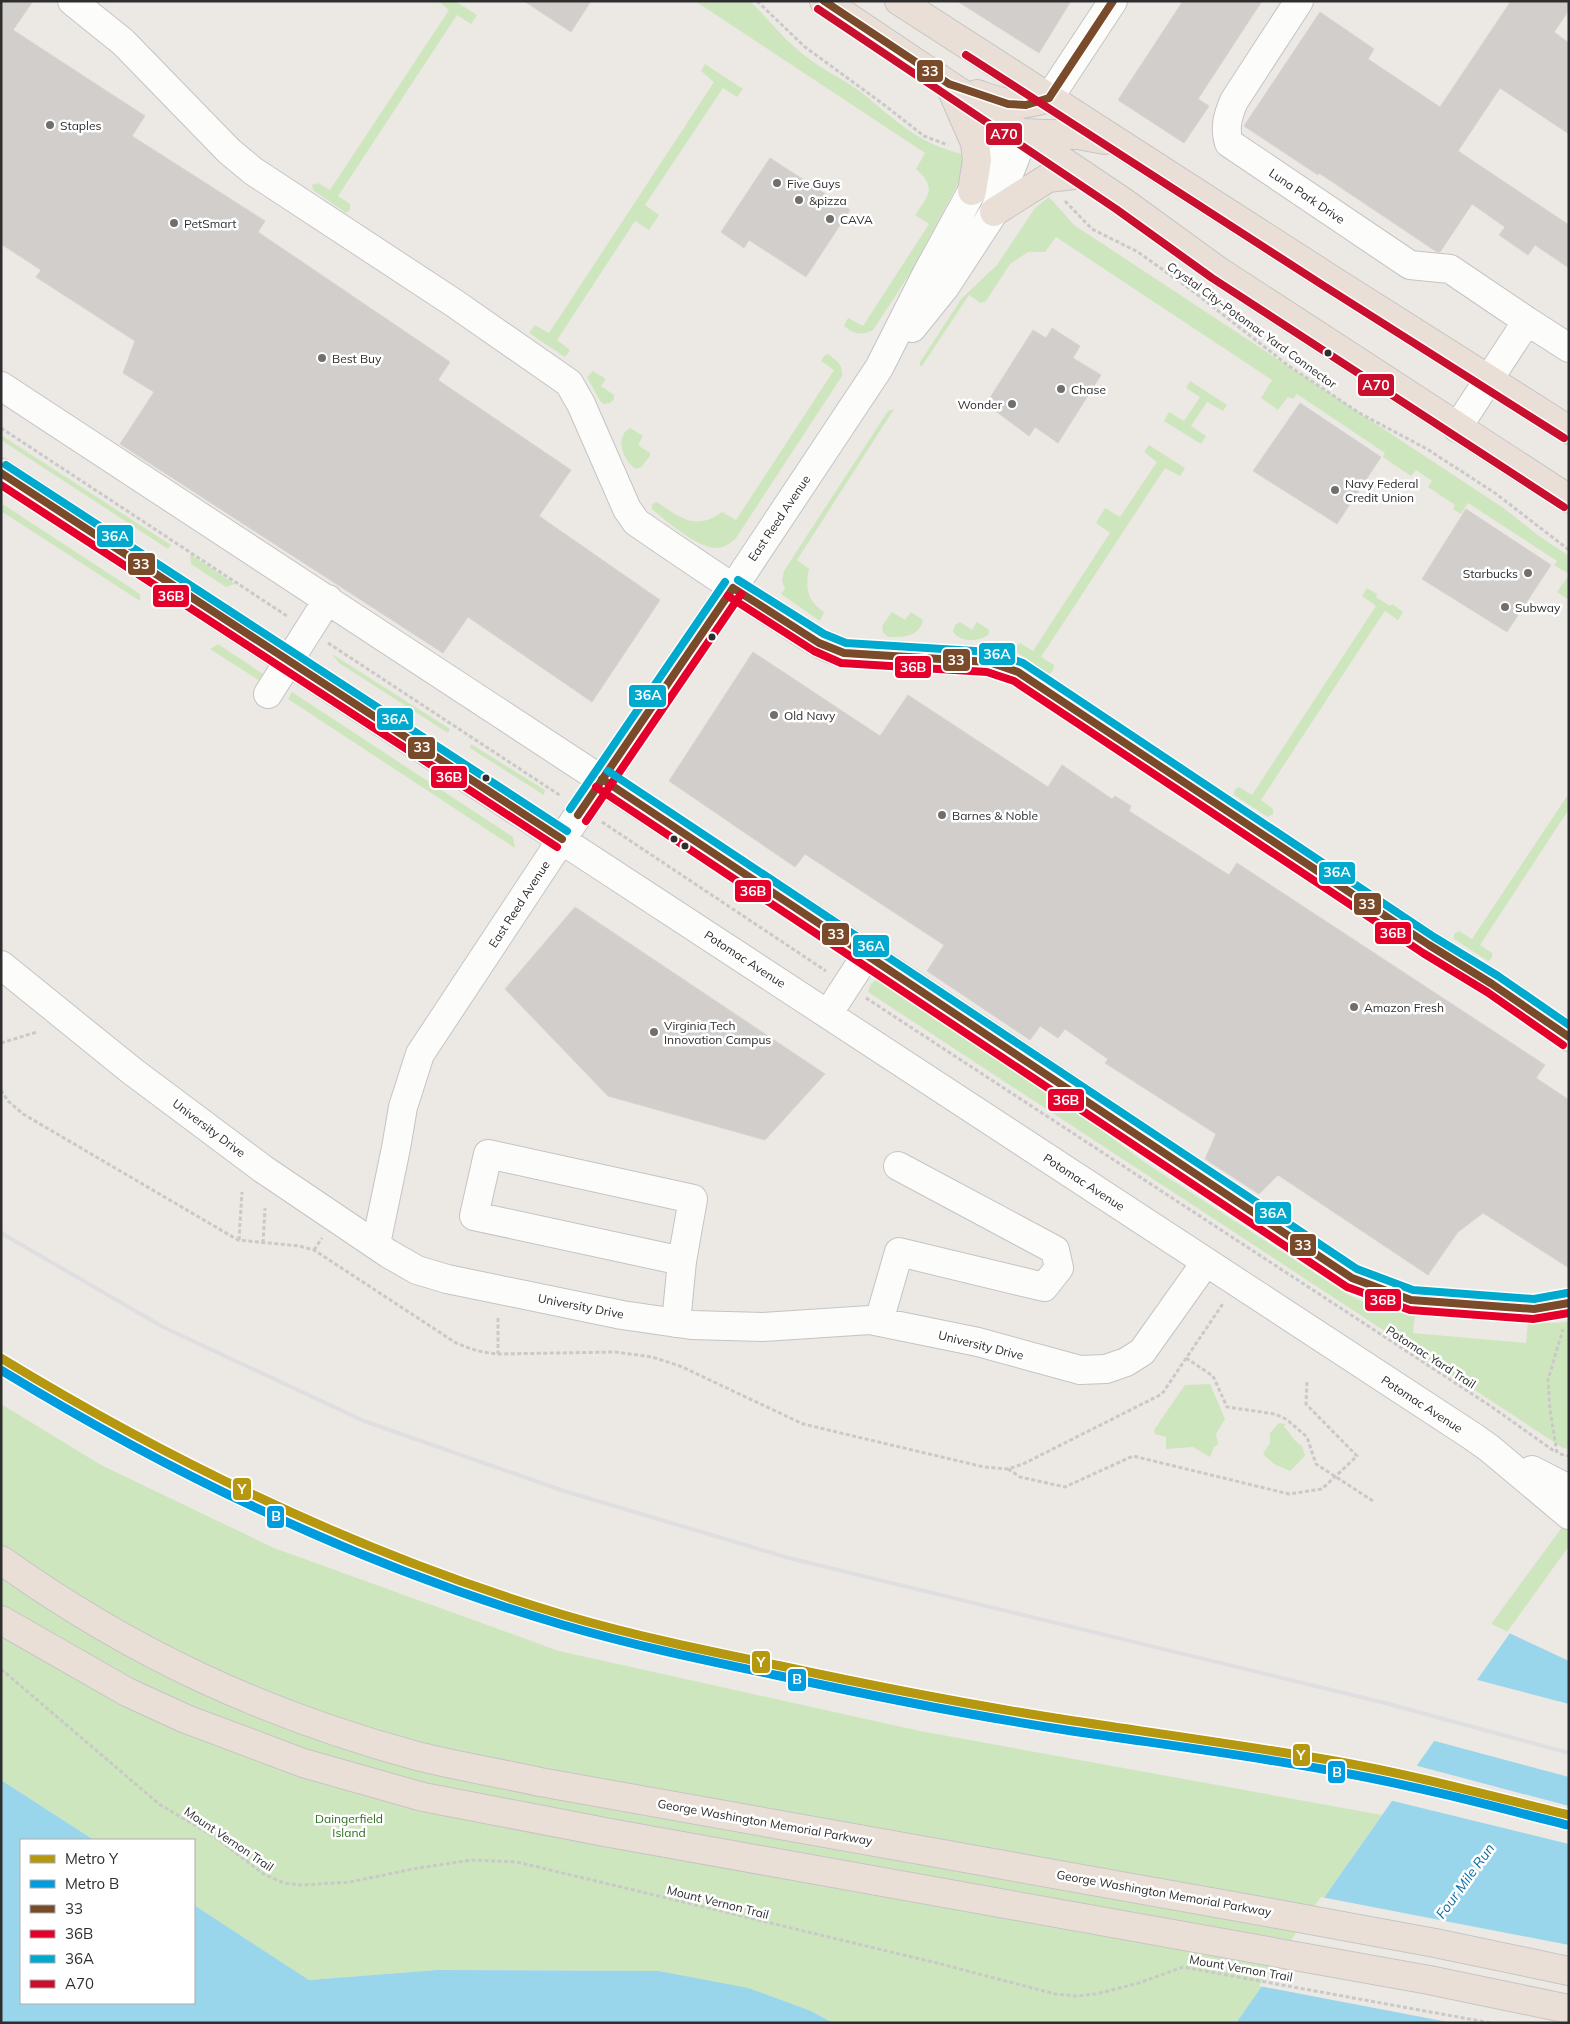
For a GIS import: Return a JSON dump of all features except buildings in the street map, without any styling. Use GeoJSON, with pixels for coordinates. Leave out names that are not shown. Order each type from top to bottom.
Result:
{"type":"FeatureCollection","features":[{"type":"Feature","properties":{"kind":"highway"},"geometry":{"type":"LineString","coordinates":[[824,1],[949,84],[1017,137],[1073,168],[1217,270],[1457,428],[1569,499]]}},
{"type":"Feature","properties":{"kind":"highway"},"geometry":{"type":"LineString","coordinates":[[899,1],[1033,95],[1120,143],[1569,430]]}},
{"type":"Feature","properties":{"kind":"highway"},"geometry":{"type":"LineString","coordinates":[[949,84],[1008,104],[1033,95]]}},
{"type":"Feature","properties":{"kind":"highway"},"geometry":{"type":"LineString","coordinates":[[949,84],[975,144],[977,160],[972,191]]}},
{"type":"Feature","properties":{"kind":"highway"},"geometry":{"type":"LineString","coordinates":[[1033,95],[1052,133],[1073,168]]}},
{"type":"Feature","properties":{"kind":"highway"},"geometry":{"type":"LineString","coordinates":[[1017,137],[1033,95]]}},
{"type":"Feature","properties":{"kind":"highway"},"geometry":{"type":"LineString","coordinates":[[1017,137],[1052,133],[1078,135],[1120,143]]}},
{"type":"Feature","properties":{"kind":"highway"},"geometry":{"type":"LineString","coordinates":[[994,212],[1048,178],[1073,168]]}},
{"type":"Feature","properties":{"kind":"highway","name":"George Washington Memorial Parkway"},"geometry":{"type":"LineString","coordinates":[[1,1560],[66,1605],[125,1640],[181,1669],[296,1718],[420,1756],[540,1782],[1283,1915],[1435,1943],[1569,1971]]}},
{"type":"Feature","properties":{"kind":"highway"},"geometry":{"type":"LineString","coordinates":[[1,1620],[127,1692],[186,1719],[303,1763],[423,1797],[620,1835],[1488,1991],[1569,2009]]}},
{"type":"Feature","properties":{"kind":"street"},"geometry":{"type":"LineString","coordinates":[[72,1],[123,42],[229,151],[253,171],[454,303],[569,383],[581,404],[631,516],[636,522],[733,588],[819,643],[840,652],[989,662],[1018,672],[1569,1037]]}},
{"type":"Feature","properties":{"kind":"street"},"geometry":{"type":"LineString","coordinates":[[1033,95],[1113,1]]}},
{"type":"Feature","properties":{"kind":"street","name":"Luna Park Drive"},"geometry":{"type":"LineString","coordinates":[[1299,1],[1234,101],[1228,117],[1226,135],[1229,143],[1410,265],[1450,269],[1569,348]]}},
{"type":"Feature","properties":{"kind":"street","name":"East Reed Avenue"},"geometry":{"type":"LineString","coordinates":[[879,368],[926,275],[972,191],[1001,147],[1017,137]]}},
{"type":"Feature","properties":{"kind":"street","name":"East Reed Avenue"},"geometry":{"type":"LineString","coordinates":[[376,1244],[403,1107],[420,1054],[602,779],[733,588],[879,368],[945,287],[994,212],[1016,156],[1017,137]]}},
{"type":"Feature","properties":{"kind":"street"},"geometry":{"type":"LineString","coordinates":[[1457,428],[1527,321]]}},
{"type":"Feature","properties":{"kind":"street"},"geometry":{"type":"LineString","coordinates":[[1,386],[602,779],[1352,1278],[1411,1300],[1534,1308],[1566,1313]]}},
{"type":"Feature","properties":{"kind":"street","name":"Potomac Avenue"},"geometry":{"type":"LineString","coordinates":[[1,473],[289,663],[562,839],[1488,1448],[1569,1515]]}},
{"type":"Feature","properties":{"kind":"street"},"geometry":{"type":"LineString","coordinates":[[268,694],[328,599]]}},
{"type":"Feature","properties":{"kind":"street"},"geometry":{"type":"LineString","coordinates":[[828,1014],[867,954]]}},
{"type":"Feature","properties":{"kind":"street","name":"University Drive"},"geometry":{"type":"LineString","coordinates":[[1,965],[132,1071],[255,1163],[417,1270],[448,1279],[622,1315],[676,1323],[763,1327],[879,1321],[978,1342],[1080,1370],[1106,1369],[1126,1362],[1142,1352],[1206,1262]]}},
{"type":"Feature","properties":{"kind":"street"},"geometry":{"type":"LineString","coordinates":[[676,1323],[682,1261],[693,1198],[488,1154],[474,1216],[682,1261]]}},
{"type":"Feature","properties":{"kind":"street"},"geometry":{"type":"LineString","coordinates":[[879,1321],[900,1252],[1044,1287],[1059,1268],[1055,1250],[898,1166]]}},
{"type":"Feature","properties":{"kind":"street","name":"Potomac Avenue"},"geometry":{"type":"LineString","coordinates":[[1488,1448],[1569,1489]]}},
{"type":"Feature","properties":{"kind":"path"},"geometry":{"type":"LineString","coordinates":[[757,1],[805,47],[924,136],[945,144],[955,145]]}},
{"type":"Feature","properties":{"kind":"path","name":"Crystal City-Potomac Yard Connector"},"geometry":{"type":"LineString","coordinates":[[1061,195],[1069,207],[1092,228],[1138,252],[1194,292],[1289,366],[1360,414],[1427,449],[1495,493],[1569,550]]}},
{"type":"Feature","properties":{"kind":"path"},"geometry":{"type":"LineString","coordinates":[[1,428],[556,792]]}},
{"type":"Feature","properties":{"kind":"path","name":"Potomac Yard Trail"},"geometry":{"type":"LineString","coordinates":[[610,828],[1492,1407],[1558,1453],[1569,1456]]}},
{"type":"Feature","properties":{"kind":"path"},"geometry":{"type":"LineString","coordinates":[[1,1044],[37,1032]]}},
{"type":"Feature","properties":{"kind":"path"},"geometry":{"type":"LineString","coordinates":[[239,1240],[242,1192]]}},
{"type":"Feature","properties":{"kind":"path"},"geometry":{"type":"LineString","coordinates":[[263,1243],[265,1208]]}},
{"type":"Feature","properties":{"kind":"path"},"geometry":{"type":"LineString","coordinates":[[1558,1453],[1550,1410],[1548,1380],[1566,1313]]}},
{"type":"Feature","properties":{"kind":"path"},"geometry":{"type":"LineString","coordinates":[[498,1318],[498,1354]]}},
{"type":"Feature","properties":{"kind":"path"},"geometry":{"type":"LineString","coordinates":[[1186,1358],[1213,1376],[1227,1407],[1274,1414],[1286,1419],[1307,1437],[1316,1464],[1373,1501]]}},
{"type":"Feature","properties":{"kind":"path"},"geometry":{"type":"LineString","coordinates":[[1008,1469],[1020,1477],[1065,1487],[1133,1456],[1289,1494],[1322,1489],[1357,1456],[1306,1404],[1307,1381]]}},
{"type":"Feature","properties":{"kind":"path","name":"Mount Vernon Trail"},"geometry":{"type":"LineString","coordinates":[[1,1669],[159,1804],[216,1838],[265,1875],[284,1883],[350,1882],[418,1868],[472,1860],[517,1862],[941,1964],[1055,1994],[1076,1996],[1096,1994],[1139,1983],[1183,1967],[1491,2023]]}},
{"type":"Feature","properties":{"kind":"green space"},"geometry":{"type":"Polygon","coordinates":[[[438,1],[455,1],[477,15],[471,24],[457,15],[338,196],[350,204],[350,210],[346,213],[313,190],[312,185],[318,183],[330,190],[449,10],[438,1]]]}},
{"type":"Feature","properties":{"kind":"green space"},"geometry":{"type":"Polygon","coordinates":[[[695,1],[750,1],[804,55],[862,93],[910,131],[935,145],[966,155],[962,176],[911,272],[873,330],[858,333],[844,326],[848,318],[863,326],[929,224],[915,215],[929,192],[927,181],[916,169],[925,153],[695,1]]]}},
{"type":"Feature","properties":{"kind":"green space"},"geometry":{"type":"Polygon","coordinates":[[[705,64],[743,89],[737,97],[723,88],[645,205],[659,215],[649,230],[635,221],[557,340],[570,350],[565,357],[529,333],[535,325],[549,333],[714,82],[701,71],[705,64]]]}},
{"type":"Feature","properties":{"kind":"green space"},"geometry":{"type":"Polygon","coordinates":[[[1049,197],[1074,225],[1502,507],[1539,536],[1569,556],[1569,574],[1554,565],[1557,561],[1468,503],[1461,514],[1453,509],[1455,505],[1428,487],[1432,481],[1416,470],[1411,476],[1383,457],[1385,453],[1297,394],[1293,399],[1288,397],[1278,410],[1261,398],[1272,380],[1056,237],[1045,252],[1028,252],[1010,264],[986,301],[981,303],[969,295],[922,366],[920,366],[920,362],[962,298],[997,265],[1035,208],[1049,197]]]}},
{"type":"Feature","properties":{"kind":"green space"},"geometry":{"type":"Polygon","coordinates":[[[828,354],[837,361],[842,376],[734,540],[721,547],[708,547],[682,533],[652,509],[652,504],[657,502],[688,520],[704,521],[722,512],[736,520],[834,370],[821,361],[828,354]]]}},
{"type":"Feature","properties":{"kind":"green space"},"geometry":{"type":"Polygon","coordinates":[[[593,371],[606,379],[601,386],[614,395],[614,399],[610,403],[604,404],[600,401],[587,377],[593,371]]]}},
{"type":"Feature","properties":{"kind":"green space"},"geometry":{"type":"Polygon","coordinates":[[[1190,381],[1227,405],[1223,411],[1207,402],[1191,426],[1206,436],[1201,444],[1164,421],[1169,412],[1184,421],[1200,397],[1186,388],[1190,381]]]}},
{"type":"Feature","properties":{"kind":"green space"},"geometry":{"type":"Polygon","coordinates":[[[894,409],[797,560],[809,569],[807,582],[809,593],[814,603],[824,612],[820,621],[781,594],[785,589],[782,581],[784,571],[888,411],[894,409]]]}},
{"type":"Feature","properties":{"kind":"green space"},"geometry":{"type":"Polygon","coordinates":[[[630,428],[643,436],[638,445],[650,453],[650,456],[641,467],[636,469],[624,455],[621,443],[625,432],[630,428]]]}},
{"type":"Feature","properties":{"kind":"green space"},"geometry":{"type":"Polygon","coordinates":[[[1,435],[171,545],[168,549],[1,440],[1,435]]]}},
{"type":"Feature","properties":{"kind":"green space"},"geometry":{"type":"Polygon","coordinates":[[[1149,445],[1185,468],[1180,476],[1165,468],[1041,657],[1054,665],[1053,671],[1049,674],[1015,651],[1015,646],[1020,643],[1033,651],[1110,533],[1096,523],[1105,508],[1120,517],[1157,462],[1144,452],[1149,445]]]}},
{"type":"Feature","properties":{"kind":"green space"},"geometry":{"type":"Polygon","coordinates":[[[1,503],[140,594],[140,601],[1,511],[1,503]]]}},
{"type":"Feature","properties":{"kind":"green space"},"geometry":{"type":"Polygon","coordinates":[[[190,554],[235,584],[226,587],[191,564],[190,554]]]}},
{"type":"Feature","properties":{"kind":"green space"},"geometry":{"type":"Polygon","coordinates":[[[1569,575],[1569,600],[1557,592],[1569,575]]]}},
{"type":"Feature","properties":{"kind":"green space"},"geometry":{"type":"Polygon","coordinates":[[[1367,588],[1377,594],[1376,597],[1390,606],[1392,604],[1403,612],[1398,620],[1385,611],[1382,615],[1261,800],[1273,809],[1273,814],[1268,817],[1234,795],[1235,789],[1239,787],[1252,795],[1376,606],[1362,596],[1367,588]]]}},
{"type":"Feature","properties":{"kind":"green space"},"geometry":{"type":"Polygon","coordinates":[[[892,612],[905,620],[911,612],[923,620],[921,626],[909,635],[888,637],[883,632],[882,626],[892,612]]]}},
{"type":"Feature","properties":{"kind":"green space"},"geometry":{"type":"Polygon","coordinates":[[[960,622],[972,630],[977,622],[989,630],[989,634],[975,640],[960,638],[953,631],[955,625],[960,622]]]}},
{"type":"Feature","properties":{"kind":"green space"},"geometry":{"type":"Polygon","coordinates":[[[218,644],[263,674],[263,683],[210,649],[218,644]]]}},
{"type":"Feature","properties":{"kind":"green space"},"geometry":{"type":"Polygon","coordinates":[[[332,654],[450,729],[448,733],[339,663],[332,654]]]}},
{"type":"Feature","properties":{"kind":"green space"},"geometry":{"type":"Polygon","coordinates":[[[292,692],[513,837],[515,848],[288,699],[292,692]]]}},
{"type":"Feature","properties":{"kind":"green space"},"geometry":{"type":"Polygon","coordinates":[[[471,744],[545,790],[544,795],[470,748],[471,744]]]}},
{"type":"Feature","properties":{"kind":"green space"},"geometry":{"type":"Polygon","coordinates":[[[1569,793],[1569,809],[1480,945],[1492,953],[1492,958],[1488,961],[1454,939],[1454,934],[1459,931],[1472,939],[1569,793]]]}},
{"type":"Feature","properties":{"kind":"green space"},"geometry":{"type":"Polygon","coordinates":[[[882,979],[1057,1096],[1144,1162],[1347,1294],[1363,1302],[1380,1307],[1415,1314],[1413,1333],[1526,1343],[1528,1322],[1558,1323],[1569,1321],[1569,1449],[1563,1448],[868,992],[871,984],[876,980],[882,979]]]}},
{"type":"Feature","properties":{"kind":"green space"},"geometry":{"type":"Polygon","coordinates":[[[1210,1384],[1225,1419],[1216,1434],[1218,1444],[1214,1447],[1210,1457],[1193,1447],[1166,1449],[1166,1437],[1155,1434],[1154,1430],[1185,1385],[1210,1384]]]}},
{"type":"Feature","properties":{"kind":"green space","name":"Daingerfield Island"},"geometry":{"type":"Polygon","coordinates":[[[1,1404],[101,1465],[274,1548],[559,1651],[920,1731],[1382,1815],[1236,2023],[833,2023],[811,2011],[698,1979],[659,1971],[437,1970],[309,1980],[195,1906],[195,1839],[92,1839],[1,1780],[1,1404]]]}},
{"type":"Feature","properties":{"kind":"green space"},"geometry":{"type":"Polygon","coordinates":[[[1279,1423],[1286,1424],[1284,1427],[1302,1446],[1305,1456],[1290,1471],[1274,1464],[1263,1454],[1270,1443],[1270,1433],[1279,1423]]]}},
{"type":"Feature","properties":{"kind":"green space"},"geometry":{"type":"Polygon","coordinates":[[[1563,1526],[1569,1529],[1569,1661],[1491,1624],[1563,1526]]]}},
{"type":"Feature","properties":{"kind":"water","name":"Four Mile Run"},"geometry":{"type":"Polygon","coordinates":[[[1569,1549],[1569,1996],[1548,2023],[1236,2023],[1569,1549]]]}},
{"type":"Feature","properties":{"kind":"water"},"geometry":{"type":"Polygon","coordinates":[[[1,1780],[92,1839],[20,1839],[20,2004],[195,2004],[195,1906],[309,1980],[437,1970],[659,1971],[748,1988],[811,2011],[833,2023],[1,2023],[1,1780]]]}},
{"type":"Feature","properties":{"kind":"pier"},"geometry":{"type":"Polygon","coordinates":[[[1569,1546],[1569,1661],[1507,1632],[1569,1546]]]}},
{"type":"Feature","properties":{"kind":"pier"},"geometry":{"type":"Polygon","coordinates":[[[1474,1679],[1569,1704],[1569,1777],[1431,1740],[1474,1679]]]}},
{"type":"Feature","properties":{"kind":"pier"},"geometry":{"type":"Polygon","coordinates":[[[1414,1765],[1569,1806],[1569,1844],[1389,1800],[1414,1765]]]}},
{"type":"Feature","properties":{"kind":"pier"},"geometry":{"type":"Polygon","coordinates":[[[1321,1897],[1569,1945],[1569,1999],[1551,2023],[1453,2023],[1259,1986],[1321,1897]]]}},
{"type":"Feature","properties":{"kind":"railway"},"geometry":{"type":"LineString","coordinates":[[1,1233],[163,1327],[364,1421],[564,1491],[789,1558],[1385,1703],[1569,1753]]}},
{"type":"Feature","properties":{"kind":"metro line","name":"Y"},"geometry":{"type":"LineString","coordinates":[[1,1358],[135,1435],[204,1471],[274,1504],[345,1536],[417,1565],[564,1615],[672,1643],[890,1689],[1037,1715],[1335,1761],[1423,1779],[1569,1815]]}},
{"type":"Feature","properties":{"kind":"metro line","name":"B"},"geometry":{"type":"LineString","coordinates":[[1,1370],[135,1447],[274,1516],[417,1576],[563,1625],[672,1653],[889,1699],[1072,1731],[1301,1765],[1421,1789],[1567,1825]]}},
{"type":"Feature","properties":{"kind":"transit line","name":"33"},"geometry":{"type":"LineString","coordinates":[[824,1],[949,84],[1008,104],[1026,105],[1049,98]]}},
{"type":"Feature","properties":{"kind":"transit line","name":"33"},"geometry":{"type":"LineString","coordinates":[[1049,98],[1113,1]]}},
{"type":"Feature","properties":{"kind":"transit line","name":"A70"},"geometry":{"type":"LineString","coordinates":[[818,9],[1116,209],[1212,278],[1564,507]]}},
{"type":"Feature","properties":{"kind":"transit line","name":"A70"},"geometry":{"type":"LineString","coordinates":[[966,55],[1564,438]]}},
{"type":"Feature","properties":{"kind":"transit line","name":"36A"},"geometry":{"type":"LineString","coordinates":[[6,465],[567,831]]}},
{"type":"Feature","properties":{"kind":"transit line","name":"33"},"geometry":{"type":"LineString","coordinates":[[1,473],[562,839]]}},
{"type":"Feature","properties":{"kind":"transit line","name":"36B"},"geometry":{"type":"LineString","coordinates":[[1,485],[557,847]]}},
{"type":"Feature","properties":{"kind":"transit line","name":"36A"},"geometry":{"type":"LineString","coordinates":[[738,580],[824,634],[846,643],[991,652],[1023,663],[1434,937],[1498,976],[1569,1025]]}},
{"type":"Feature","properties":{"kind":"transit line","name":"36A"},"geometry":{"type":"LineString","coordinates":[[570,809],[725,582]]}},
{"type":"Feature","properties":{"kind":"transit line","name":"33"},"geometry":{"type":"LineString","coordinates":[[733,588],[819,643],[844,653],[989,662],[1018,672],[1429,945],[1492,984],[1569,1037]]}},
{"type":"Feature","properties":{"kind":"transit line","name":"33"},"geometry":{"type":"LineString","coordinates":[[578,815],[733,588]]}},
{"type":"Feature","properties":{"kind":"transit line","name":"36B"},"geometry":{"type":"LineString","coordinates":[[586,821],[741,594]]}},
{"type":"Feature","properties":{"kind":"transit line","name":"36B"},"geometry":{"type":"LineString","coordinates":[[728,596],[814,651],[841,663],[987,672],[1014,681],[1423,953],[1487,992],[1563,1045]]}},
{"type":"Feature","properties":{"kind":"transit line","name":"36A"},"geometry":{"type":"LineString","coordinates":[[608,771],[1357,1269],[1413,1290],[1534,1299],[1567,1293]]}},
{"type":"Feature","properties":{"kind":"transit line","name":"33"},"geometry":{"type":"LineString","coordinates":[[602,779],[1352,1278],[1411,1300],[1534,1309],[1569,1303]]}},
{"type":"Feature","properties":{"kind":"transit line","name":"36B"},"geometry":{"type":"LineString","coordinates":[[596,787],[1347,1287],[1410,1310],[1533,1319],[1569,1313]]}},
{"type":"Feature","properties":{"kind":"place","name":"Staples"},"geometry":{"type":"Point","coordinates":[50,125]}},
{"type":"Feature","properties":{"kind":"place","name":"Five Guys"},"geometry":{"type":"Point","coordinates":[777,183]}},
{"type":"Feature","properties":{"kind":"place","name":"&pizza"},"geometry":{"type":"Point","coordinates":[799,200]}},
{"type":"Feature","properties":{"kind":"place","name":"CAVA"},"geometry":{"type":"Point","coordinates":[830,219]}},
{"type":"Feature","properties":{"kind":"place","name":"PetSmart"},"geometry":{"type":"Point","coordinates":[174,223]}},
{"type":"Feature","properties":{"kind":"place","name":"Best Buy"},"geometry":{"type":"Point","coordinates":[322,358]}},
{"type":"Feature","properties":{"kind":"place","name":"Chase"},"geometry":{"type":"Point","coordinates":[1061,389]}},
{"type":"Feature","properties":{"kind":"place","name":"Wonder"},"geometry":{"type":"Point","coordinates":[1012,404]}},
{"type":"Feature","properties":{"kind":"place","name":"Navy Federal Credit Union"},"geometry":{"type":"Point","coordinates":[1335,490]}},
{"type":"Feature","properties":{"kind":"place","name":"Starbucks"},"geometry":{"type":"Point","coordinates":[1528,573]}},
{"type":"Feature","properties":{"kind":"place","name":"Subway"},"geometry":{"type":"Point","coordinates":[1505,607]}},
{"type":"Feature","properties":{"kind":"place","name":"Old Navy"},"geometry":{"type":"Point","coordinates":[774,715]}},
{"type":"Feature","properties":{"kind":"place","name":"Barnes & Noble"},"geometry":{"type":"Point","coordinates":[942,815]}},
{"type":"Feature","properties":{"kind":"place","name":"Amazon Fresh"},"geometry":{"type":"Point","coordinates":[1354,1007]}},
{"type":"Feature","properties":{"kind":"place","name":"Virginia Tech Innovation Campus"},"geometry":{"type":"Point","coordinates":[654,1032]}}]}
